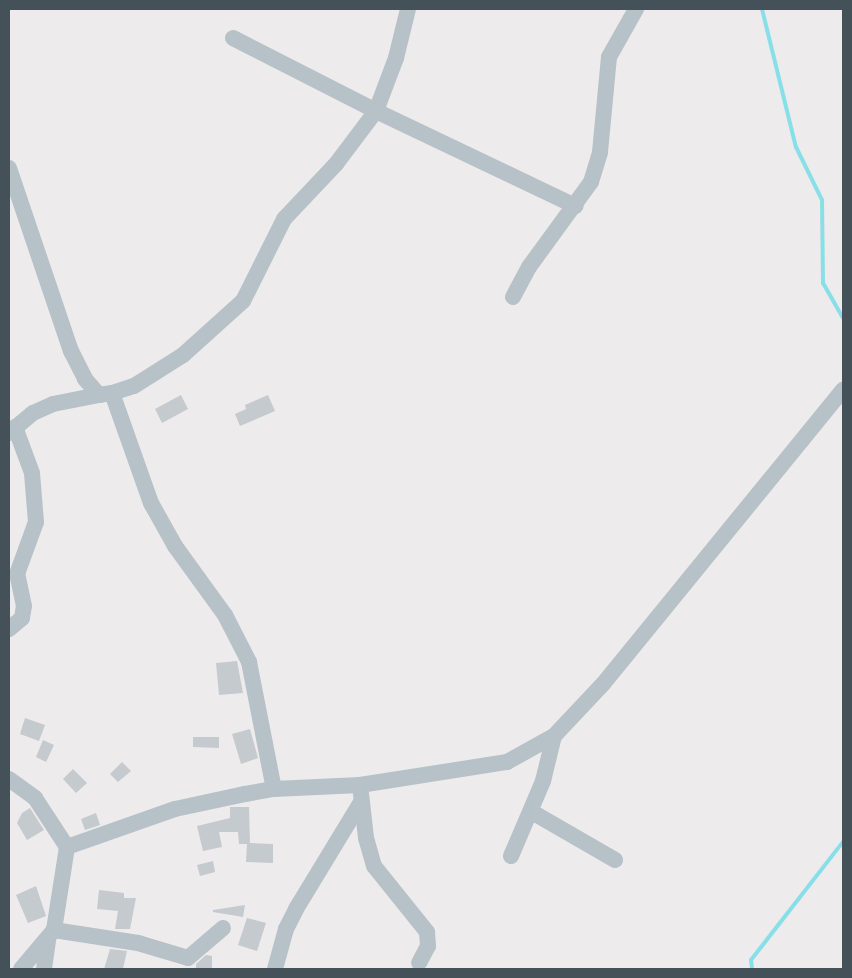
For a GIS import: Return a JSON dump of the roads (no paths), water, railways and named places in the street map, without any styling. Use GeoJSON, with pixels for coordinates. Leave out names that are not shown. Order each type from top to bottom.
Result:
{"type":"FeatureCollection","features":[{"type":"Feature","properties":{"kind":"street"},"geometry":{"type":"LineString","coordinates":[[9,630],[22,618],[24,606],[17,574],[36,522],[31,466],[12,430],[53,404],[105,394],[134,386],[183,355],[243,301],[284,219],[336,164],[376,111],[396,58],[407,9]]}},
{"type":"Feature","properties":{"kind":"street"},"geometry":{"type":"LineString","coordinates":[[513,297],[529,267],[591,182],[600,152],[609,57],[636,9]]}},
{"type":"Feature","properties":{"kind":"street"},"geometry":{"type":"LineString","coordinates":[[233,38],[376,111],[575,206]]}},
{"type":"Feature","properties":{"kind":"street"},"geometry":{"type":"LineString","coordinates":[[9,168],[71,351],[86,379],[105,394],[151,503],[175,546],[225,615],[249,662],[274,789]]}},
{"type":"Feature","properties":{"kind":"street"},"geometry":{"type":"LineString","coordinates":[[67,847],[175,809],[274,789],[361,794],[507,762],[554,736],[603,684],[843,390]]}},
{"type":"Feature","properties":{"kind":"street"},"geometry":{"type":"LineString","coordinates":[[511,856],[532,812],[554,736]]}},
{"type":"Feature","properties":{"kind":"street"},"geometry":{"type":"LineString","coordinates":[[9,780],[35,798],[67,847],[44,969]]}},
{"type":"Feature","properties":{"kind":"street"},"geometry":{"type":"LineString","coordinates":[[361,794],[366,838],[374,866],[427,932],[428,946],[419,963]]}},
{"type":"Feature","properties":{"kind":"street"},"geometry":{"type":"LineString","coordinates":[[275,969],[293,916],[361,794]]}},
{"type":"Feature","properties":{"kind":"street"},"geometry":{"type":"LineString","coordinates":[[532,812],[615,860]]}},
{"type":"Feature","properties":{"kind":"street"},"geometry":{"type":"LineString","coordinates":[[51,935],[138,943],[188,958],[223,928]]}},
{"type":"Feature","properties":{"kind":"street"},"geometry":{"type":"LineString","coordinates":[[21,969],[51,935]]}},
{"type":"Feature","properties":{"kind":"waterway"},"geometry":{"type":"LineString","coordinates":[[762,9],[796,147],[822,200],[823,283],[843,318]]}},
{"type":"Feature","properties":{"kind":"waterway"},"geometry":{"type":"LineString","coordinates":[[752,969],[751,960],[843,842]]}}]}
